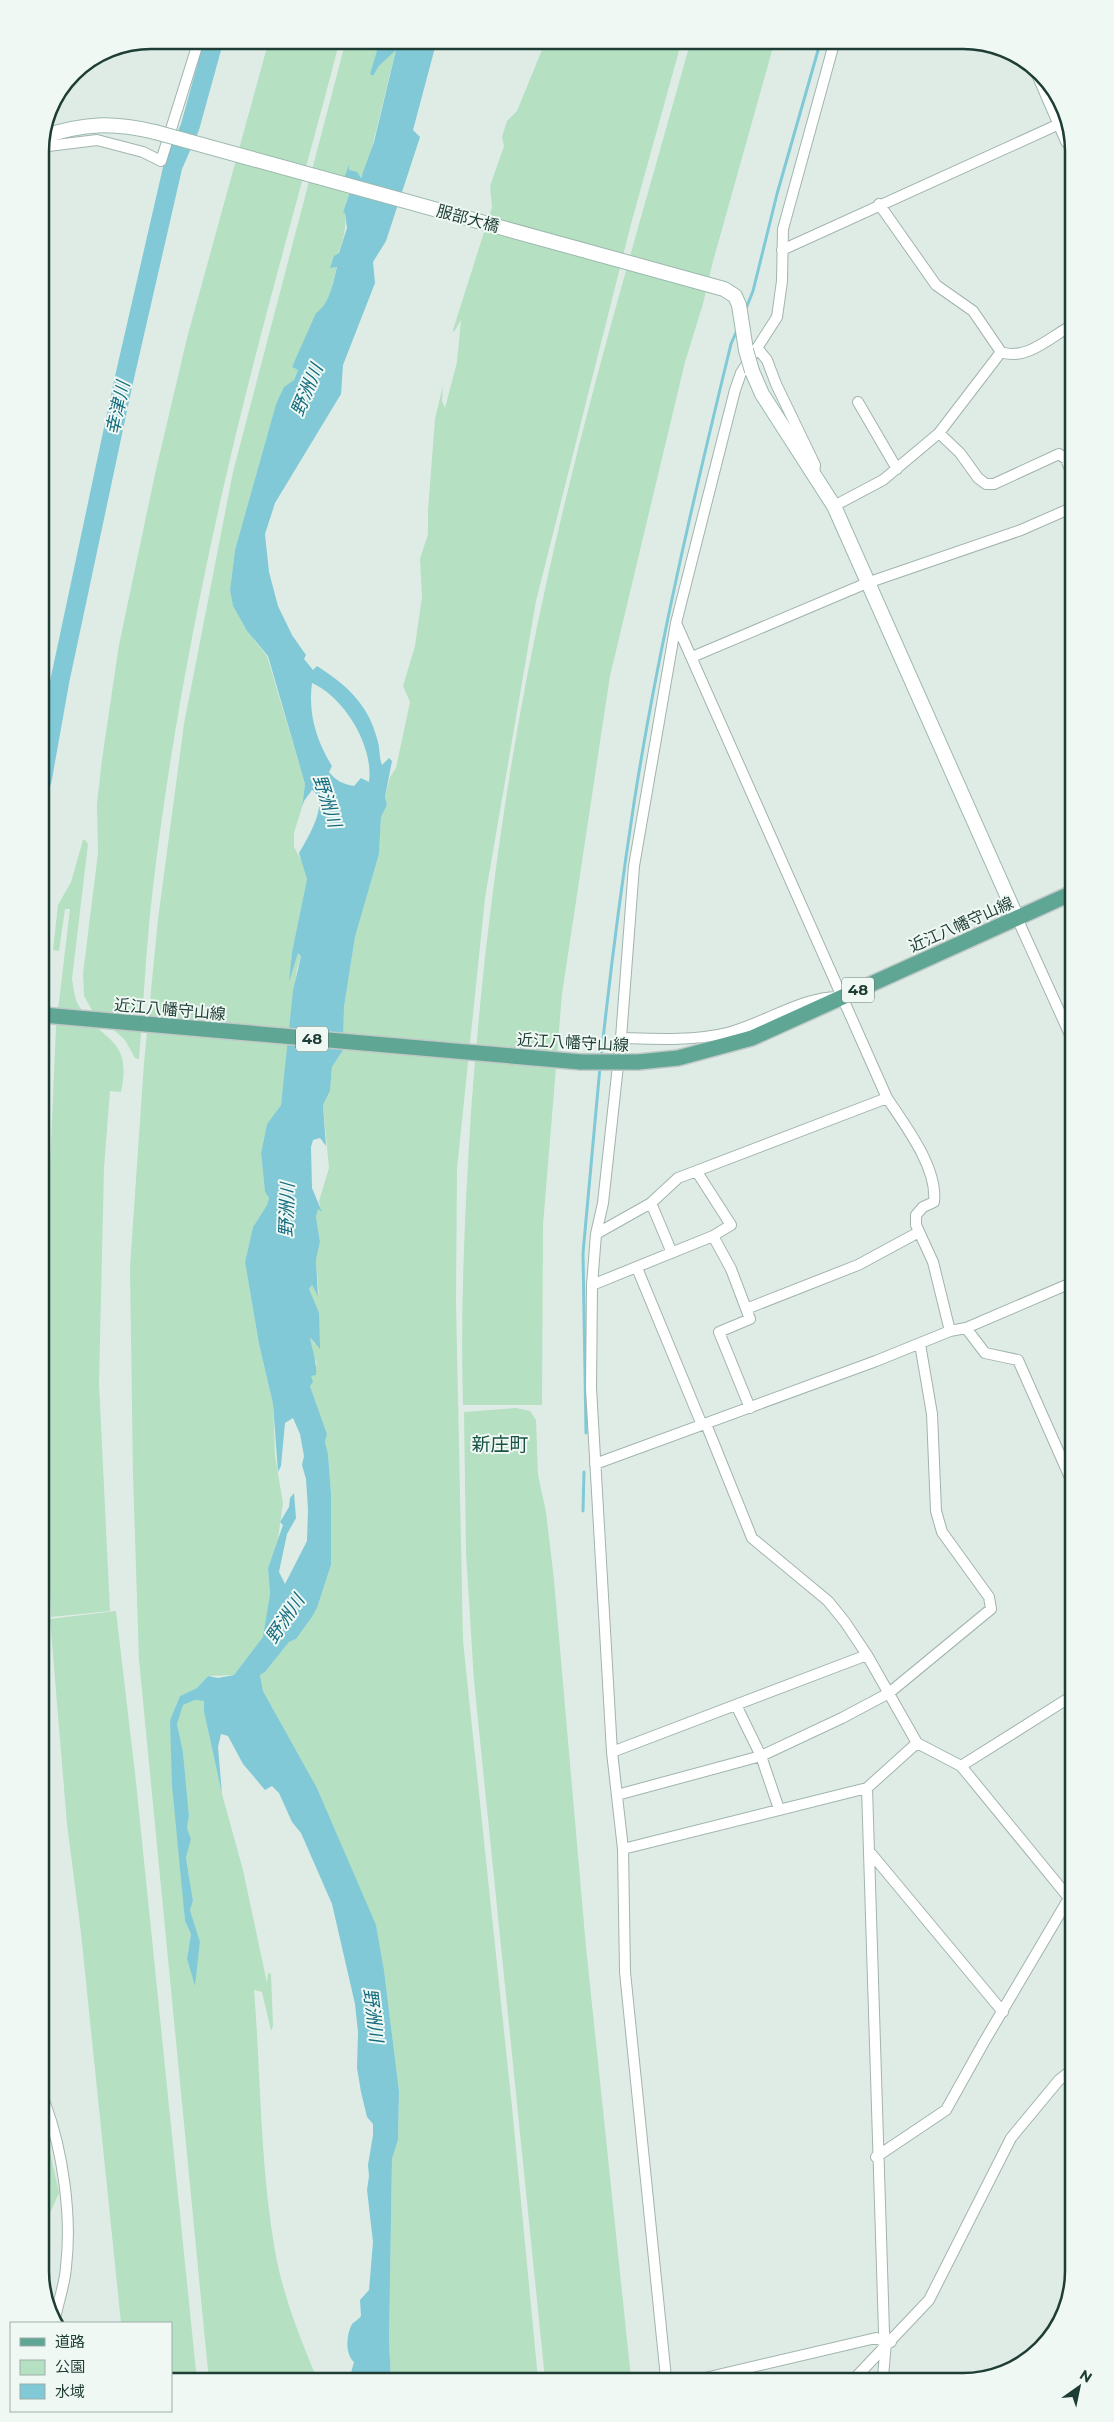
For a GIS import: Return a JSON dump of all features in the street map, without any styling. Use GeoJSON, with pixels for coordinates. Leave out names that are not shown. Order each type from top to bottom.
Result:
{"type":"FeatureCollection","features":[{"type":"Feature","properties":{"kind":"main road","name":"近江八幡守山線"},"geometry":{"type":"LineString","coordinates":[[49,1016],[577,1062],[638,1062],[678,1058],[752,1038],[1065,896]]}},
{"type":"Feature","properties":{"kind":"street"},"geometry":{"type":"LineString","coordinates":[[49,145],[97,140],[143,152],[161,161],[196,49]]}},
{"type":"Feature","properties":{"kind":"street"},"geometry":{"type":"LineString","coordinates":[[665,2373],[625,1972],[623,1848],[612,1752],[591,1388],[592,1284],[596,1234],[603,1203],[620,1038],[634,866],[676,623],[735,390],[752,350],[777,317],[781,288],[783,229],[833,49]]}},
{"type":"Feature","properties":{"kind":"street"},"geometry":{"type":"LineString","coordinates":[[782,250],[879,204],[1062,123]]}},
{"type":"Feature","properties":{"kind":"street","name":"服部大橋"},"geometry":{"type":"LineString","coordinates":[[50,135],[90,125],[130,126],[718,287],[734,296],[739,305],[752,350]]}},
{"type":"Feature","properties":{"kind":"street"},"geometry":{"type":"LineString","coordinates":[[879,204],[936,285],[973,311],[1001,352],[1011,356],[1023,354],[1065,329]]}},
{"type":"Feature","properties":{"kind":"street"},"geometry":{"type":"LineString","coordinates":[[752,350],[752,371],[762,394],[834,506],[1065,1024]]}},
{"type":"Feature","properties":{"kind":"street"},"geometry":{"type":"LineString","coordinates":[[752,350],[766,360],[816,465],[814,473]]}},
{"type":"Feature","properties":{"kind":"street"},"geometry":{"type":"LineString","coordinates":[[834,506],[883,480],[939,433],[1001,352]]}},
{"type":"Feature","properties":{"kind":"street"},"geometry":{"type":"LineString","coordinates":[[858,402],[897,468]]}},
{"type":"Feature","properties":{"kind":"street"},"geometry":{"type":"LineString","coordinates":[[939,433],[960,453],[978,478],[986,484],[994,484],[1058,454],[1065,458]]}},
{"type":"Feature","properties":{"kind":"street"},"geometry":{"type":"LineString","coordinates":[[692,657],[867,583],[1021,530],[1065,511]]}},
{"type":"Feature","properties":{"kind":"street"},"geometry":{"type":"LineString","coordinates":[[676,623],[887,1098],[916,1142],[935,1194],[934,1202],[924,1206],[916,1215],[916,1225],[933,1262],[950,1330]]}},
{"type":"Feature","properties":{"kind":"street"},"geometry":{"type":"LineString","coordinates":[[620,1038],[695,1038],[726,1033],[761,1022],[823,996],[842,997]]}},
{"type":"Feature","properties":{"kind":"street"},"geometry":{"type":"LineString","coordinates":[[596,1234],[651,1203],[678,1178],[887,1098]]}},
{"type":"Feature","properties":{"kind":"street"},"geometry":{"type":"LineString","coordinates":[[592,1284],[637,1268],[713,1236],[731,1225],[697,1172]]}},
{"type":"Feature","properties":{"kind":"street"},"geometry":{"type":"LineString","coordinates":[[651,1203],[672,1253]]}},
{"type":"Feature","properties":{"kind":"street"},"geometry":{"type":"LineString","coordinates":[[746,1309],[858,1265],[919,1232]]}},
{"type":"Feature","properties":{"kind":"street"},"geometry":{"type":"LineString","coordinates":[[713,1236],[731,1269],[750,1319],[719,1332],[750,1408]]}},
{"type":"Feature","properties":{"kind":"street"},"geometry":{"type":"LineString","coordinates":[[637,1268],[752,1538],[828,1601],[845,1622],[866,1655],[917,1743],[961,1766],[1065,1892]]}},
{"type":"Feature","properties":{"kind":"street"},"geometry":{"type":"LineString","coordinates":[[595,1464],[920,1344],[950,1330],[966,1328],[1065,1286]]}},
{"type":"Feature","properties":{"kind":"street"},"geometry":{"type":"LineString","coordinates":[[966,1328],[985,1353],[1018,1360],[1065,1466]]}},
{"type":"Feature","properties":{"kind":"street"},"geometry":{"type":"LineString","coordinates":[[617,1795],[761,1756],[889,1693],[991,1609],[989,1597],[942,1532],[936,1511],[932,1414],[920,1344]]}},
{"type":"Feature","properties":{"kind":"street"},"geometry":{"type":"LineString","coordinates":[[612,1752],[866,1655]]}},
{"type":"Feature","properties":{"kind":"street"},"geometry":{"type":"LineString","coordinates":[[961,1766],[1065,1700]]}},
{"type":"Feature","properties":{"kind":"street"},"geometry":{"type":"LineString","coordinates":[[736,1705],[761,1756],[780,1809]]}},
{"type":"Feature","properties":{"kind":"street"},"geometry":{"type":"LineString","coordinates":[[623,1848],[867,1788],[917,1743]]}},
{"type":"Feature","properties":{"kind":"street"},"geometry":{"type":"LineString","coordinates":[[867,1788],[877,2068],[876,2157],[886,2342],[883,2373]]}},
{"type":"Feature","properties":{"kind":"street"},"geometry":{"type":"LineString","coordinates":[[869,1851],[1003,2012]]}},
{"type":"Feature","properties":{"kind":"street"},"geometry":{"type":"LineString","coordinates":[[876,2157],[946,2110],[984,2042],[1065,1907]]}},
{"type":"Feature","properties":{"kind":"street"},"geometry":{"type":"LineString","coordinates":[[859,2373],[886,2342],[897,2336],[929,2300],[1011,2138],[1058,2080],[1065,2075]]}},
{"type":"Feature","properties":{"kind":"street"},"geometry":{"type":"LineString","coordinates":[[49,2114],[56,2134],[67,2222],[66,2267],[57,2312]]}},
{"type":"Feature","properties":{"kind":"street"},"geometry":{"type":"LineString","coordinates":[[726,2373],[876,2338],[886,2342],[898,2341]]}},
{"type":"Feature","properties":{"kind":"green space"},"geometry":{"type":"Polygon","coordinates":[[[267,49],[338,49],[237,429],[193,635],[159,836],[147,951],[139,1059],[135,1058],[125,1040],[92,1010],[84,996],[83,974],[98,853],[97,804],[119,645],[155,474],[187,338],[267,49]]]}},
{"type":"Feature","properties":{"kind":"green space"},"geometry":{"type":"Polygon","coordinates":[[[344,49],[377,49],[370,74],[373,76],[379,66],[396,49],[367,168],[350,192],[343,212],[345,212],[344,234],[338,255],[331,268],[337,266],[330,294],[292,367],[298,370],[294,380],[276,404],[235,550],[230,590],[233,606],[247,631],[267,656],[305,784],[302,807],[294,833],[294,847],[304,865],[307,879],[292,952],[290,976],[298,952],[301,956],[297,969],[281,1105],[267,1124],[261,1153],[265,1192],[269,1198],[267,1205],[253,1227],[245,1262],[259,1344],[273,1404],[275,1456],[283,1503],[278,1539],[268,1568],[270,1594],[264,1637],[234,1675],[208,1676],[197,1688],[180,1696],[170,1720],[185,1921],[191,1934],[187,1959],[195,1984],[200,1942],[190,1910],[193,1901],[186,1858],[191,1839],[187,1828],[189,1816],[183,1752],[177,1724],[182,1705],[195,1700],[204,1701],[204,1712],[222,1794],[243,1870],[267,1983],[268,1973],[271,1974],[273,2026],[271,2031],[262,1992],[254,1990],[266,2186],[278,2268],[287,2301],[315,2373],[208,2373],[139,1660],[133,1476],[130,1267],[144,1063],[158,919],[184,724],[233,472],[344,49]]]}},
{"type":"Feature","properties":{"kind":"green space"},"geometry":{"type":"Polygon","coordinates":[[[542,49],[680,49],[631,224],[536,601],[485,898],[457,1169],[456,1300],[463,1641],[512,2107],[537,2373],[391,2373],[389,2341],[392,2159],[398,2140],[399,2091],[384,1970],[376,1926],[317,1788],[263,1691],[260,1675],[265,1672],[289,1642],[296,1639],[312,1617],[317,1608],[331,1565],[331,1493],[328,1454],[325,1442],[327,1434],[310,1386],[311,1376],[317,1363],[313,1356],[310,1337],[315,1345],[312,1298],[309,1289],[312,1285],[319,1295],[316,1260],[320,1242],[316,1217],[318,1208],[321,1210],[319,1201],[329,1168],[323,1105],[330,1091],[332,1067],[343,1050],[344,1007],[355,937],[379,854],[381,817],[387,805],[385,797],[390,777],[396,768],[410,702],[403,686],[415,646],[422,597],[420,559],[428,534],[435,419],[443,386],[442,401],[445,408],[457,362],[461,320],[454,332],[453,330],[492,207],[490,186],[504,146],[502,137],[507,121],[517,111],[542,49]]]}},
{"type":"Feature","properties":{"kind":"green space"},"geometry":{"type":"Polygon","coordinates":[[[688,49],[772,49],[712,265],[703,304],[685,362],[610,676],[562,994],[543,1225],[542,1405],[463,1405],[464,1258],[471,1112],[490,911],[499,844],[520,712],[547,580],[579,444],[688,49]]]}},
{"type":"Feature","properties":{"kind":"green space"},"geometry":{"type":"Polygon","coordinates":[[[83,840],[85,840],[88,844],[72,979],[74,993],[77,1003],[88,1018],[119,1050],[123,1060],[124,1074],[121,1092],[110,1091],[104,1168],[99,1383],[110,1611],[51,1617],[49,1552],[49,1190],[56,1027],[70,909],[65,909],[59,951],[53,950],[58,905],[71,882],[83,840]]]}},
{"type":"Feature","properties":{"kind":"green space"},"geometry":{"type":"Polygon","coordinates":[[[516,1408],[530,1411],[536,1420],[538,1475],[546,1512],[554,1580],[586,1947],[630,2373],[544,2373],[474,1681],[466,1552],[464,1412],[516,1408]]]}},
{"type":"Feature","properties":{"kind":"green space"},"geometry":{"type":"Polygon","coordinates":[[[116,1611],[136,1782],[196,2373],[172,2373],[172,2322],[121,2322],[81,1933],[67,1824],[50,1619],[116,1611]]]}},
{"type":"Feature","properties":{"kind":"green space"},"geometry":{"type":"Polygon","coordinates":[[[49,2151],[59,2193],[50,2213],[49,2225],[49,2151]]]}},
{"type":"Feature","properties":{"kind":"water","name":"野洲川"},"geometry":{"type":"Polygon","coordinates":[[[377,49],[435,49],[413,130],[420,137],[386,241],[373,262],[375,283],[343,365],[341,394],[275,503],[265,534],[269,572],[278,606],[292,635],[306,655],[304,659],[313,670],[317,666],[348,689],[356,698],[369,717],[374,729],[382,765],[389,758],[392,761],[385,797],[387,805],[381,817],[379,854],[355,937],[344,1007],[343,1050],[332,1067],[330,1091],[323,1105],[326,1146],[320,1138],[313,1140],[311,1147],[312,1188],[322,1212],[318,1209],[316,1217],[320,1242],[316,1260],[318,1296],[312,1285],[309,1289],[319,1313],[320,1349],[310,1337],[316,1375],[311,1376],[313,1382],[310,1386],[327,1434],[325,1442],[328,1454],[331,1493],[331,1565],[317,1608],[312,1617],[296,1639],[289,1642],[265,1672],[260,1675],[263,1691],[317,1788],[376,1925],[384,1970],[399,2091],[398,2140],[392,2159],[389,2341],[391,2373],[351,2373],[354,2362],[349,2354],[347,2344],[349,2333],[352,2324],[361,2316],[360,2300],[369,2290],[373,2242],[367,2190],[373,2124],[367,2117],[361,2092],[357,2068],[358,2032],[355,2004],[332,1904],[301,1833],[292,1822],[279,1793],[272,1786],[265,1790],[243,1764],[228,1736],[221,1734],[218,1747],[222,1794],[204,1712],[204,1701],[195,1700],[183,1705],[177,1724],[183,1752],[189,1816],[187,1828],[191,1839],[186,1858],[193,1901],[190,1910],[200,1942],[195,1986],[187,1959],[191,1934],[185,1921],[172,1785],[170,1720],[180,1696],[197,1688],[208,1676],[218,1678],[234,1675],[263,1637],[270,1594],[268,1568],[283,1525],[280,1522],[289,1507],[290,1498],[294,1493],[296,1518],[287,1534],[279,1572],[285,1584],[307,1541],[308,1509],[306,1479],[302,1465],[304,1456],[300,1434],[293,1418],[285,1423],[281,1466],[278,1472],[273,1404],[259,1344],[245,1262],[253,1227],[267,1205],[269,1198],[265,1192],[261,1153],[267,1124],[281,1105],[293,991],[301,956],[298,953],[289,982],[292,952],[307,879],[299,853],[316,820],[319,803],[317,795],[312,790],[302,807],[305,784],[268,656],[247,631],[233,606],[230,590],[235,550],[276,404],[284,387],[294,380],[298,370],[292,367],[316,313],[325,304],[332,286],[337,267],[330,268],[334,256],[339,253],[347,228],[345,213],[343,212],[350,192],[343,181],[349,165],[349,170],[357,172],[361,178],[374,142],[396,50],[379,66],[373,76],[370,74],[377,49]],[[312,683],[312,716],[326,756],[332,766],[329,772],[337,780],[354,786],[361,778],[369,782],[367,753],[362,739],[354,724],[335,699],[312,683]]]}},
{"type":"Feature","properties":{"kind":"waterway","name":"幸津川"},"geometry":{"type":"LineString","coordinates":[[49,742],[60,680],[123,384],[173,166],[190,127],[212,49]]}},
{"type":"Feature","properties":{"kind":"waterway"},"geometry":{"type":"LineString","coordinates":[[745,311],[753,291],[777,194],[818,49]]}},
{"type":"Feature","properties":{"kind":"waterway"},"geometry":{"type":"LineString","coordinates":[[601,1058],[634,803],[654,688],[704,458],[731,344],[738,328]]}},
{"type":"Feature","properties":{"kind":"waterway"},"geometry":{"type":"LineString","coordinates":[[586,1433],[583,1253],[600,1067]]}},
{"type":"Feature","properties":{"kind":"waterway"},"geometry":{"type":"LineString","coordinates":[[583,1511],[584,1472]]}},
{"type":"Feature","properties":{"kind":"district","name":"新庄町"},"geometry":{"type":"Point","coordinates":[500,1444]}}]}
